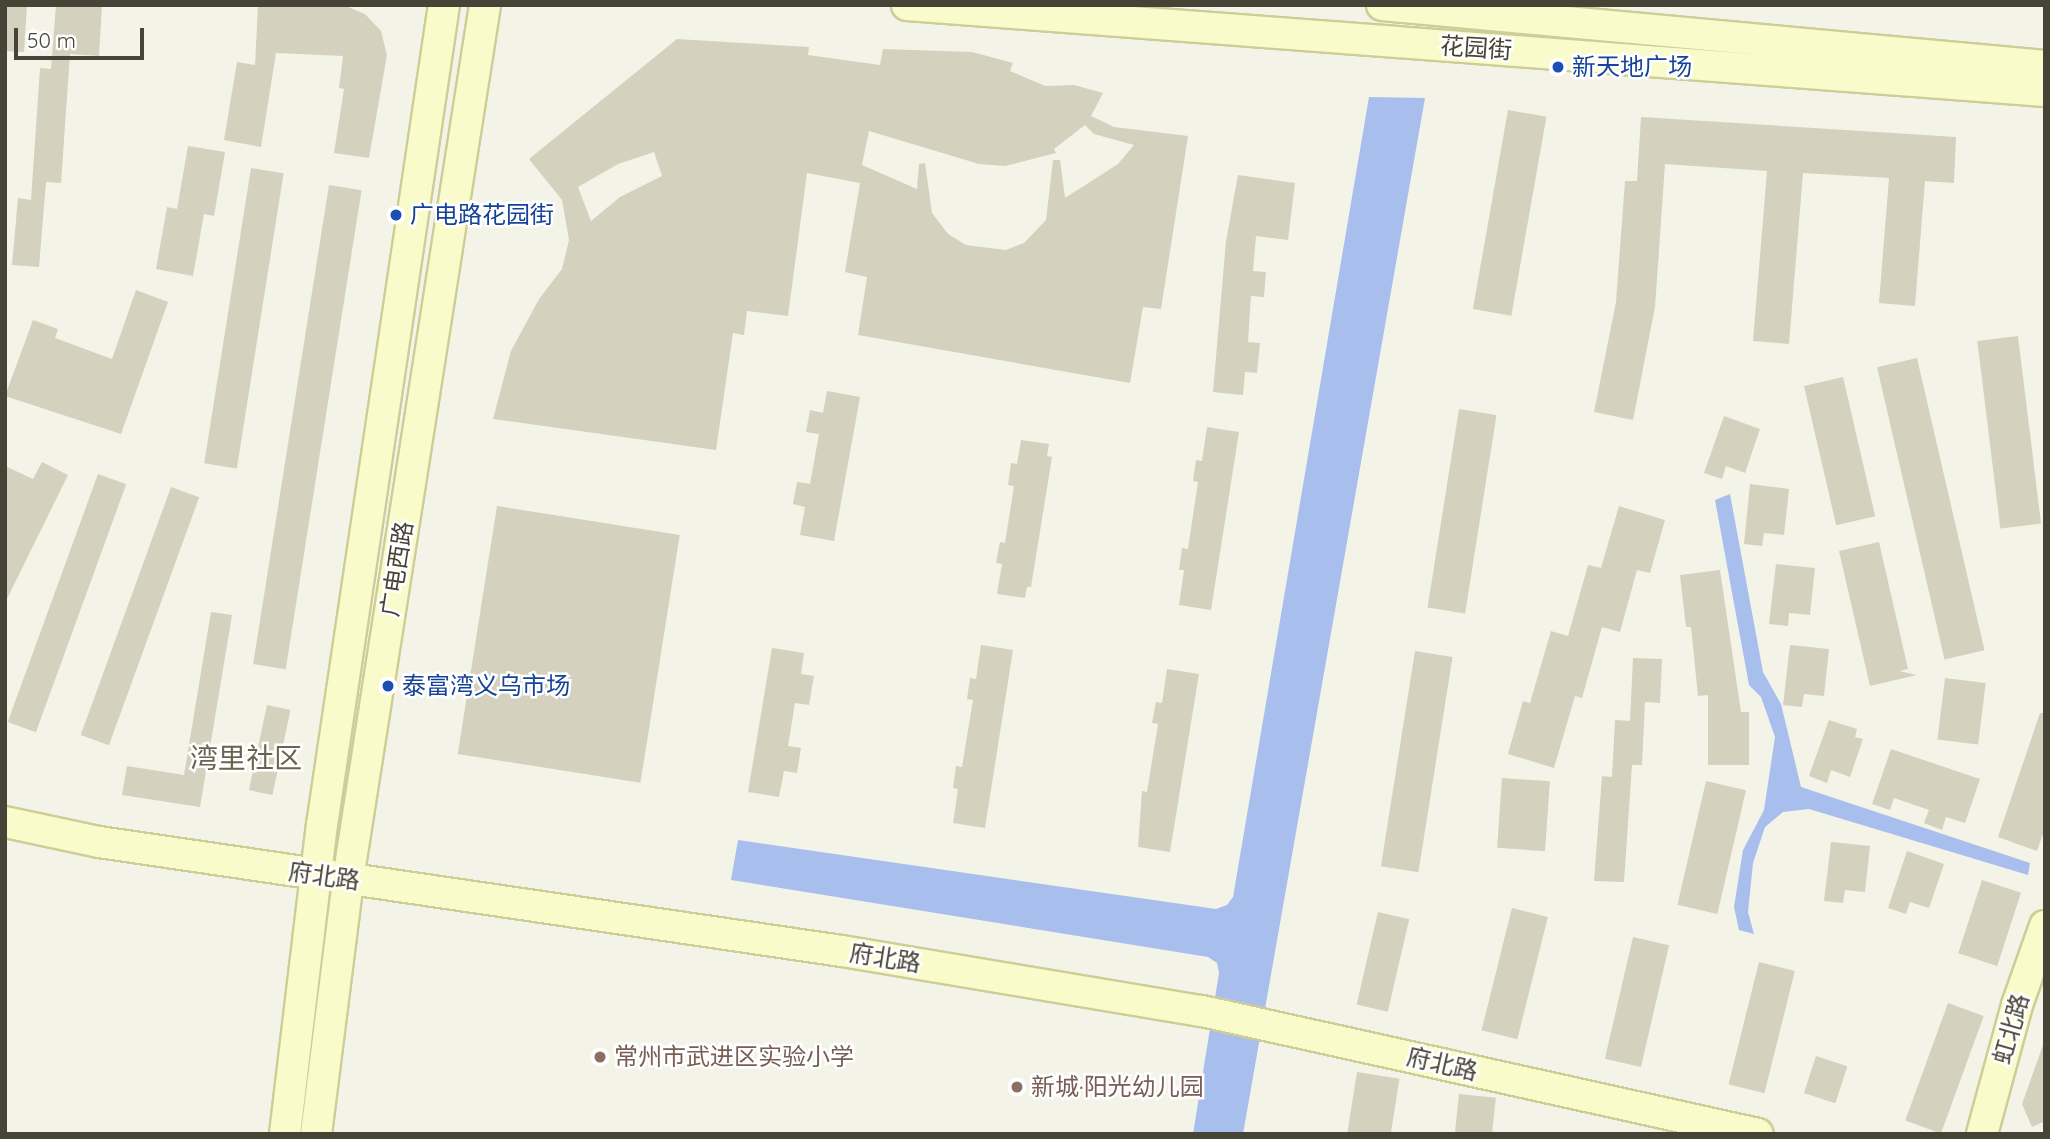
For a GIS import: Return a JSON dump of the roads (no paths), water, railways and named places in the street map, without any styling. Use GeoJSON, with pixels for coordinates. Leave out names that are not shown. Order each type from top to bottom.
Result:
{"type":"FeatureCollection","features":[{"type":"Feature","properties":{"kind":"main road","name":"广电西路"},"geometry":{"type":"LineString","coordinates":[[285,1134],[317,875],[444,5]]}},
{"type":"Feature","properties":{"kind":"main road","name":"广电西路"},"geometry":{"type":"LineString","coordinates":[[316,1134],[348,880],[485,5]]}},
{"type":"Feature","properties":{"kind":"main road","name":"花园街"},"geometry":{"type":"LineString","coordinates":[[907,5],[2045,92]]}},
{"type":"Feature","properties":{"kind":"main road","name":"花园街"},"geometry":{"type":"LineString","coordinates":[[1382,5],[2045,66]]}},
{"type":"Feature","properties":{"kind":"main road","name":"府北路"},"geometry":{"type":"LineString","coordinates":[[5,822],[99,842],[842,951],[1202,1011],[1271,1024],[1758,1134]]}},
{"type":"Feature","properties":{"kind":"main road","name":"虹北路"},"geometry":{"type":"LineString","coordinates":[[1982,1134],[2017,1005],[2045,926]]}},
{"type":"Feature","properties":{"kind":"water"},"geometry":{"type":"Polygon","coordinates":[[[1369,97],[1425,98],[1243,1134],[1193,1134],[1219,973],[1217,963],[1208,957],[731,880],[738,840],[1216,909],[1227,905],[1233,897],[1369,97]]]}},
{"type":"Feature","properties":{"kind":"water"},"geometry":{"type":"Polygon","coordinates":[[[1730,494],[1763,672],[1781,704],[1801,787],[2030,863],[2028,875],[1809,809],[1783,812],[1765,827],[1753,863],[1748,912],[1754,934],[1739,930],[1734,907],[1743,850],[1764,810],[1775,737],[1761,697],[1749,685],[1715,500],[1730,494]]]}},
{"type":"Feature","properties":{"kind":"place","name":"新天地广场"},"geometry":{"type":"Point","coordinates":[1558,67]}},
{"type":"Feature","properties":{"kind":"place","name":"广电路花园街"},"geometry":{"type":"Point","coordinates":[396,215]}},
{"type":"Feature","properties":{"kind":"place","name":"泰富湾义乌市场"},"geometry":{"type":"Point","coordinates":[388,686]}},
{"type":"Feature","properties":{"kind":"place","name":"常州市武进区实验小学"},"geometry":{"type":"Point","coordinates":[600,1057]}},
{"type":"Feature","properties":{"kind":"place","name":"新城·阳光幼儿园"},"geometry":{"type":"Point","coordinates":[1017,1087]}},
{"type":"Feature","properties":{"kind":"district","name":"湾里社区"},"geometry":{"type":"Point","coordinates":[246,758]}}]}
